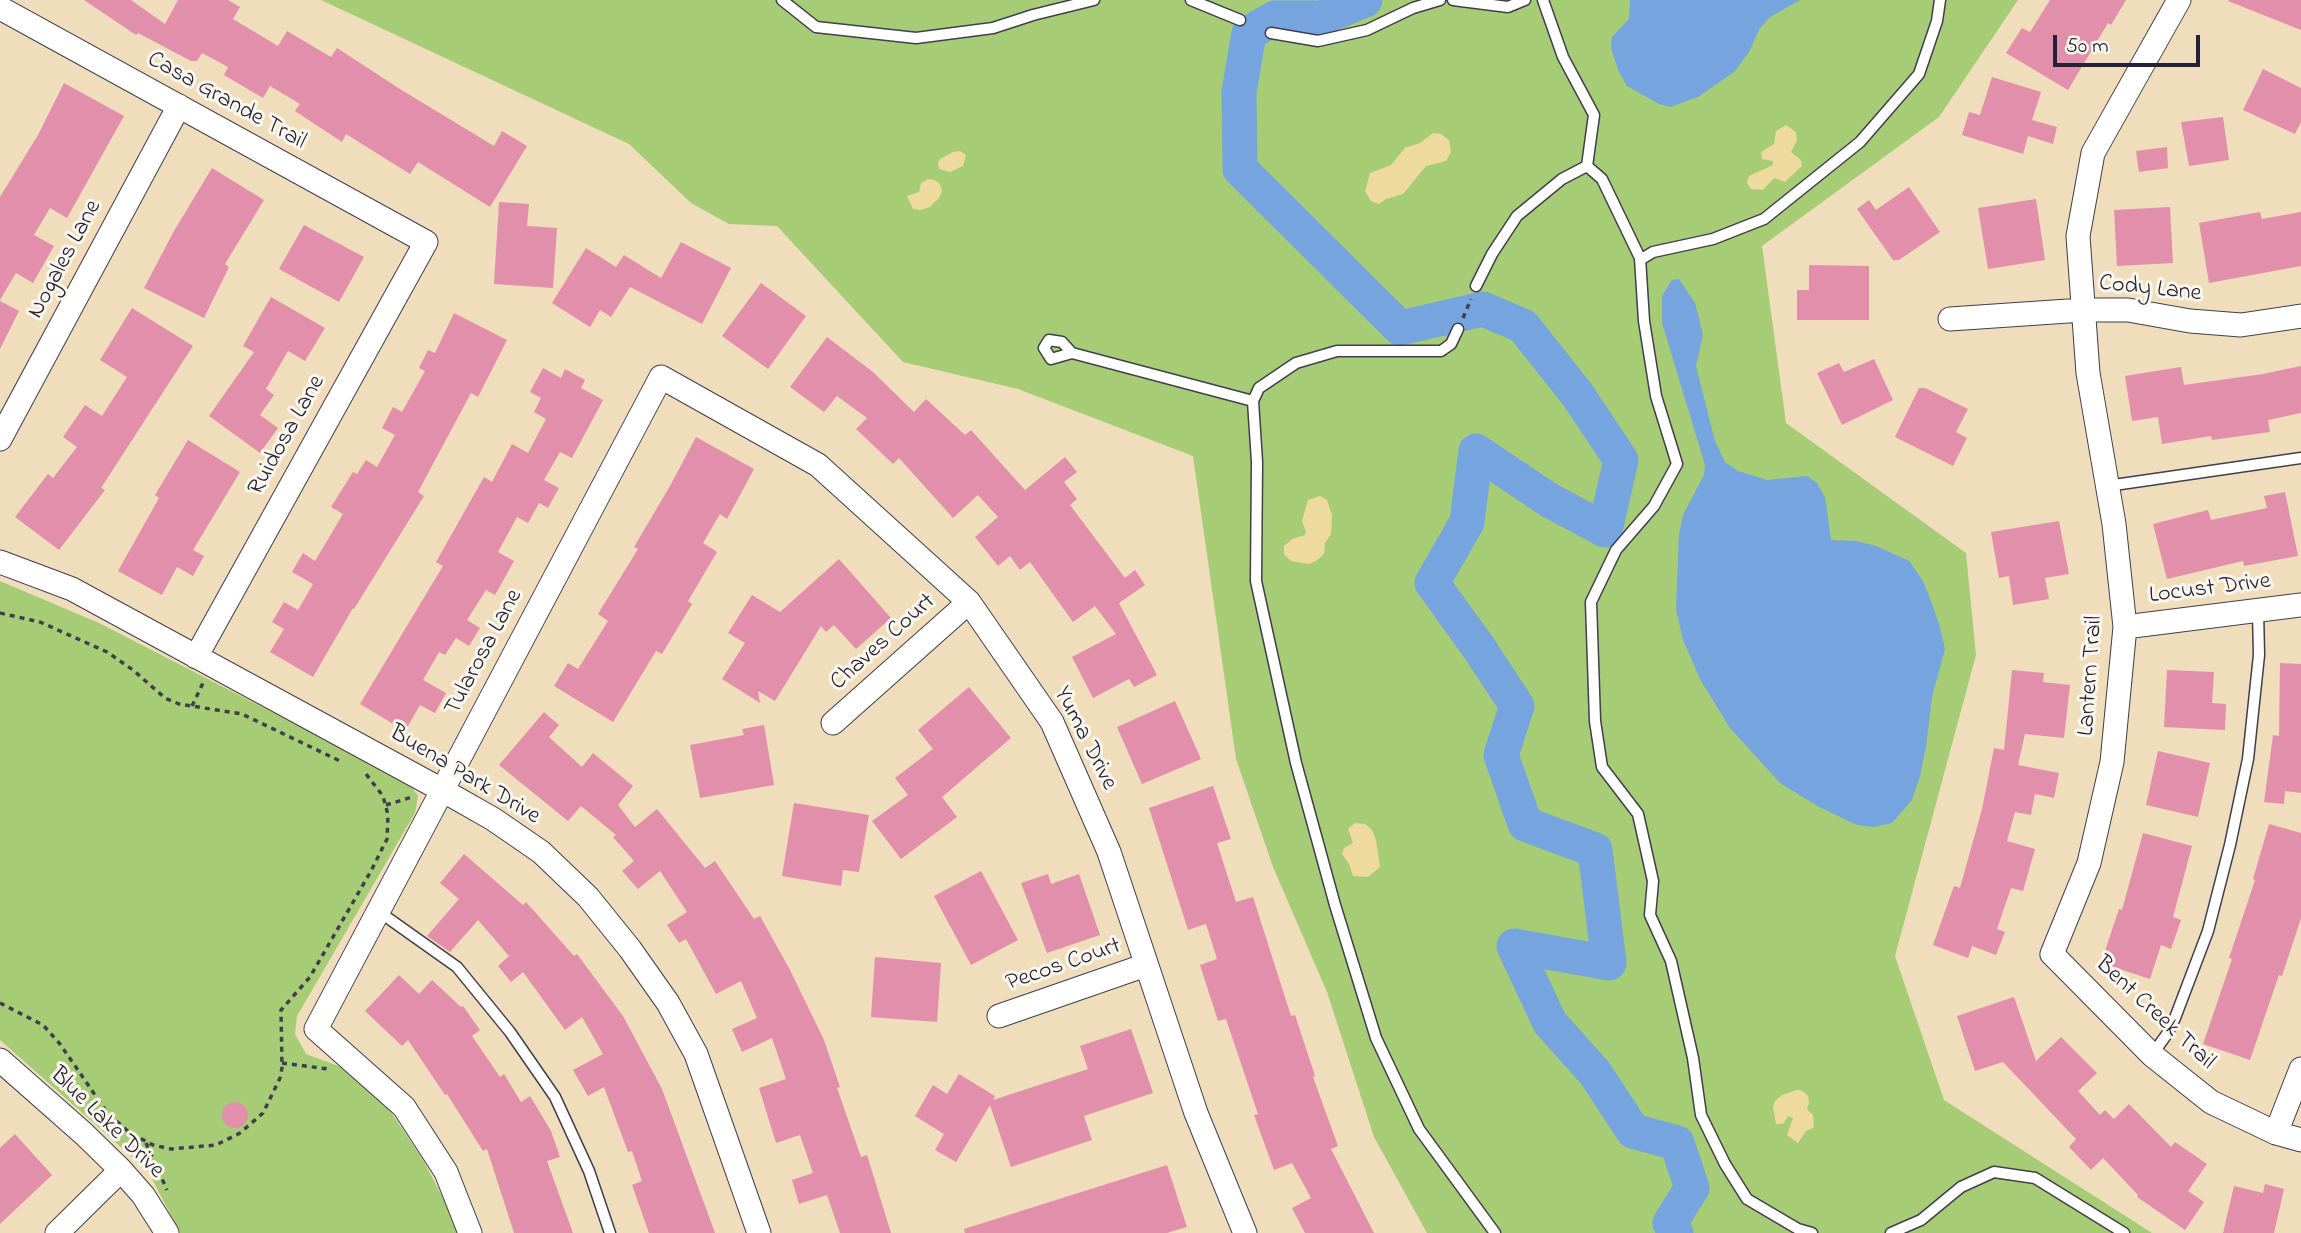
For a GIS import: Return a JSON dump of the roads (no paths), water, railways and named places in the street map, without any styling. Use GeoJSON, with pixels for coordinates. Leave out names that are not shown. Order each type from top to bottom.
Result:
{"type":"FeatureCollection","features":[{"type":"Feature","properties":{"kind":"street","name":"Lantern Trail"},"geometry":{"type":"LineString","coordinates":[[2052,954],[2089,863],[2112,762],[2124,627],[2114,524],[2088,373],[2078,236],[2092,153],[2179,0]]}},
{"type":"Feature","properties":{"kind":"street","name":"Casa Grande Trail"},"geometry":{"type":"LineString","coordinates":[[0,8],[426,242]]}},
{"type":"Feature","properties":{"kind":"street","name":"Nogales Lane"},"geometry":{"type":"LineString","coordinates":[[0,439],[179,106]]}},
{"type":"Feature","properties":{"kind":"street","name":"Ruidosa Lane"},"geometry":{"type":"LineString","coordinates":[[196,657],[426,242]]}},
{"type":"Feature","properties":{"kind":"street","name":"Cody Lane"},"geometry":{"type":"LineString","coordinates":[[1950,319],[2083,310],[2128,310],[2190,321],[2241,325],[2301,316]]}},
{"type":"Feature","properties":{"kind":"street","name":"Yuma Drive"},"geometry":{"type":"LineString","coordinates":[[662,377],[818,465],[969,602],[1052,722],[1109,852],[1195,1113],[1245,1233]]}},
{"type":"Feature","properties":{"kind":"street","name":"Tularosa Lane"},"geometry":{"type":"LineString","coordinates":[[470,1233],[446,1172],[404,1107],[316,1029],[662,377]]}},
{"type":"Feature","properties":{"kind":"street","name":"Buena Park Drive"},"geometry":{"type":"LineString","coordinates":[[0,562],[72,589],[442,790],[493,819],[541,852],[588,897],[630,949],[668,1003],[696,1054],[759,1233]]}},
{"type":"Feature","properties":{"kind":"street","name":"Chaves Court"},"geometry":{"type":"LineString","coordinates":[[833,723],[969,602]]}},
{"type":"Feature","properties":{"kind":"street","name":"Locust Drive"},"geometry":{"type":"LineString","coordinates":[[2124,627],[2301,605]]}},
{"type":"Feature","properties":{"kind":"street","name":"Bent Creek Trail"},"geometry":{"type":"LineString","coordinates":[[2052,954],[2152,1055],[2211,1102],[2276,1133],[2301,1140]]}},
{"type":"Feature","properties":{"kind":"street","name":"Pecos Court"},"geometry":{"type":"LineString","coordinates":[[999,1016],[1146,965]]}},
{"type":"Feature","properties":{"kind":"street","name":"Blue Lake Drive"},"geometry":{"type":"LineString","coordinates":[[6,1069],[84,1134],[121,1170],[144,1195],[167,1233]]}},
{"type":"Feature","properties":{"kind":"street"},"geometry":{"type":"LineString","coordinates":[[2276,1133],[2301,1069]]}},
{"type":"Feature","properties":{"kind":"street"},"geometry":{"type":"LineString","coordinates":[[57,1233],[121,1170]]}},
{"type":"Feature","properties":{"kind":"lane"},"geometry":{"type":"LineString","coordinates":[[782,0],[816,27],[916,38],[993,28],[1094,0]]}},
{"type":"Feature","properties":{"kind":"lane"},"geometry":{"type":"LineString","coordinates":[[1191,0],[1240,20]]}},
{"type":"Feature","properties":{"kind":"lane"},"geometry":{"type":"LineString","coordinates":[[1271,33],[1318,41],[1367,30],[1413,8],[1440,0]]}},
{"type":"Feature","properties":{"kind":"lane"},"geometry":{"type":"LineString","coordinates":[[1453,0],[1508,8],[1525,0]]}},
{"type":"Feature","properties":{"kind":"lane"},"geometry":{"type":"LineString","coordinates":[[1543,0],[1563,57],[1594,115],[1587,166]]}},
{"type":"Feature","properties":{"kind":"lane"},"geometry":{"type":"LineString","coordinates":[[1640,260],[1653,252],[1713,239],[1764,219],[1860,142],[1919,74],[1937,21],[1940,0]]}},
{"type":"Feature","properties":{"kind":"lane"},"geometry":{"type":"LineString","coordinates":[[1587,166],[1602,179],[1640,260],[1644,321],[1656,396],[1677,464],[1654,506],[1616,550],[1591,602],[1595,721],[1602,767],[1637,814],[1653,881],[1650,915],[1671,961],[1693,1058],[1701,1115],[1724,1164],[1747,1199],[1798,1229],[1812,1233]]}},
{"type":"Feature","properties":{"kind":"lane"},"geometry":{"type":"LineString","coordinates":[[1476,286],[1492,254],[1517,216],[1562,179],[1587,166]]}},
{"type":"Feature","properties":{"kind":"lane"},"geometry":{"type":"LineString","coordinates":[[1458,329],[1451,344],[1441,351],[1337,351],[1296,363],[1259,388],[1254,401],[1257,462],[1256,580],[1296,763],[1335,905],[1377,1038],[1419,1129],[1495,1233]]}},
{"type":"Feature","properties":{"kind":"lane"},"geometry":{"type":"LineString","coordinates":[[1072,353],[1254,401]]}},
{"type":"Feature","properties":{"kind":"lane"},"geometry":{"type":"LineString","coordinates":[[2107,486],[2301,458]]}},
{"type":"Feature","properties":{"kind":"lane"},"geometry":{"type":"LineString","coordinates":[[2152,1055],[2175,1018],[2199,956],[2230,845],[2248,759],[2259,655],[2259,611]]}},
{"type":"Feature","properties":{"kind":"lane"},"geometry":{"type":"LineString","coordinates":[[378,911],[457,967],[510,1032],[555,1097],[589,1171],[610,1233]]}},
{"type":"Feature","properties":{"kind":"lane"},"geometry":{"type":"LineString","coordinates":[[1891,1233],[1921,1220],[1961,1187],[1994,1172],[2035,1178],[2124,1233]]}},
{"type":"Feature","properties":{"kind":"water"},"geometry":{"type":"Polygon","coordinates":[[[1630,0],[1800,0],[1770,17],[1760,28],[1749,52],[1734,72],[1698,97],[1670,107],[1659,104],[1627,86],[1619,72],[1611,48],[1612,37],[1629,19],[1630,0]]]}},
{"type":"Feature","properties":{"kind":"water"},"geometry":{"type":"Polygon","coordinates":[[[1679,279],[1695,303],[1703,335],[1696,366],[1715,441],[1725,462],[1738,471],[1767,480],[1807,476],[1817,483],[1825,497],[1831,540],[1856,541],[1876,546],[1909,561],[1923,581],[1931,601],[1945,649],[1932,697],[1920,776],[1912,800],[1892,823],[1873,827],[1857,825],[1819,807],[1780,783],[1730,728],[1701,681],[1683,640],[1676,609],[1679,535],[1683,515],[1704,475],[1705,465],[1662,323],[1662,296],[1672,280],[1679,279]]]}},
{"type":"Feature","properties":{"kind":"waterway"},"geometry":{"type":"LineString","coordinates":[[1365,0],[1321,18],[1275,18],[1249,33],[1239,92],[1240,169],[1400,328],[1483,309],[1523,326],[1577,394],[1621,460],[1605,530],[1549,500],[1476,451],[1467,522],[1432,583],[1517,706],[1501,755],[1525,824],[1595,850],[1609,963],[1514,946],[1550,1023],[1595,1073],[1633,1131],[1677,1143],[1692,1188],[1670,1223],[1676,1233]]}}]}
